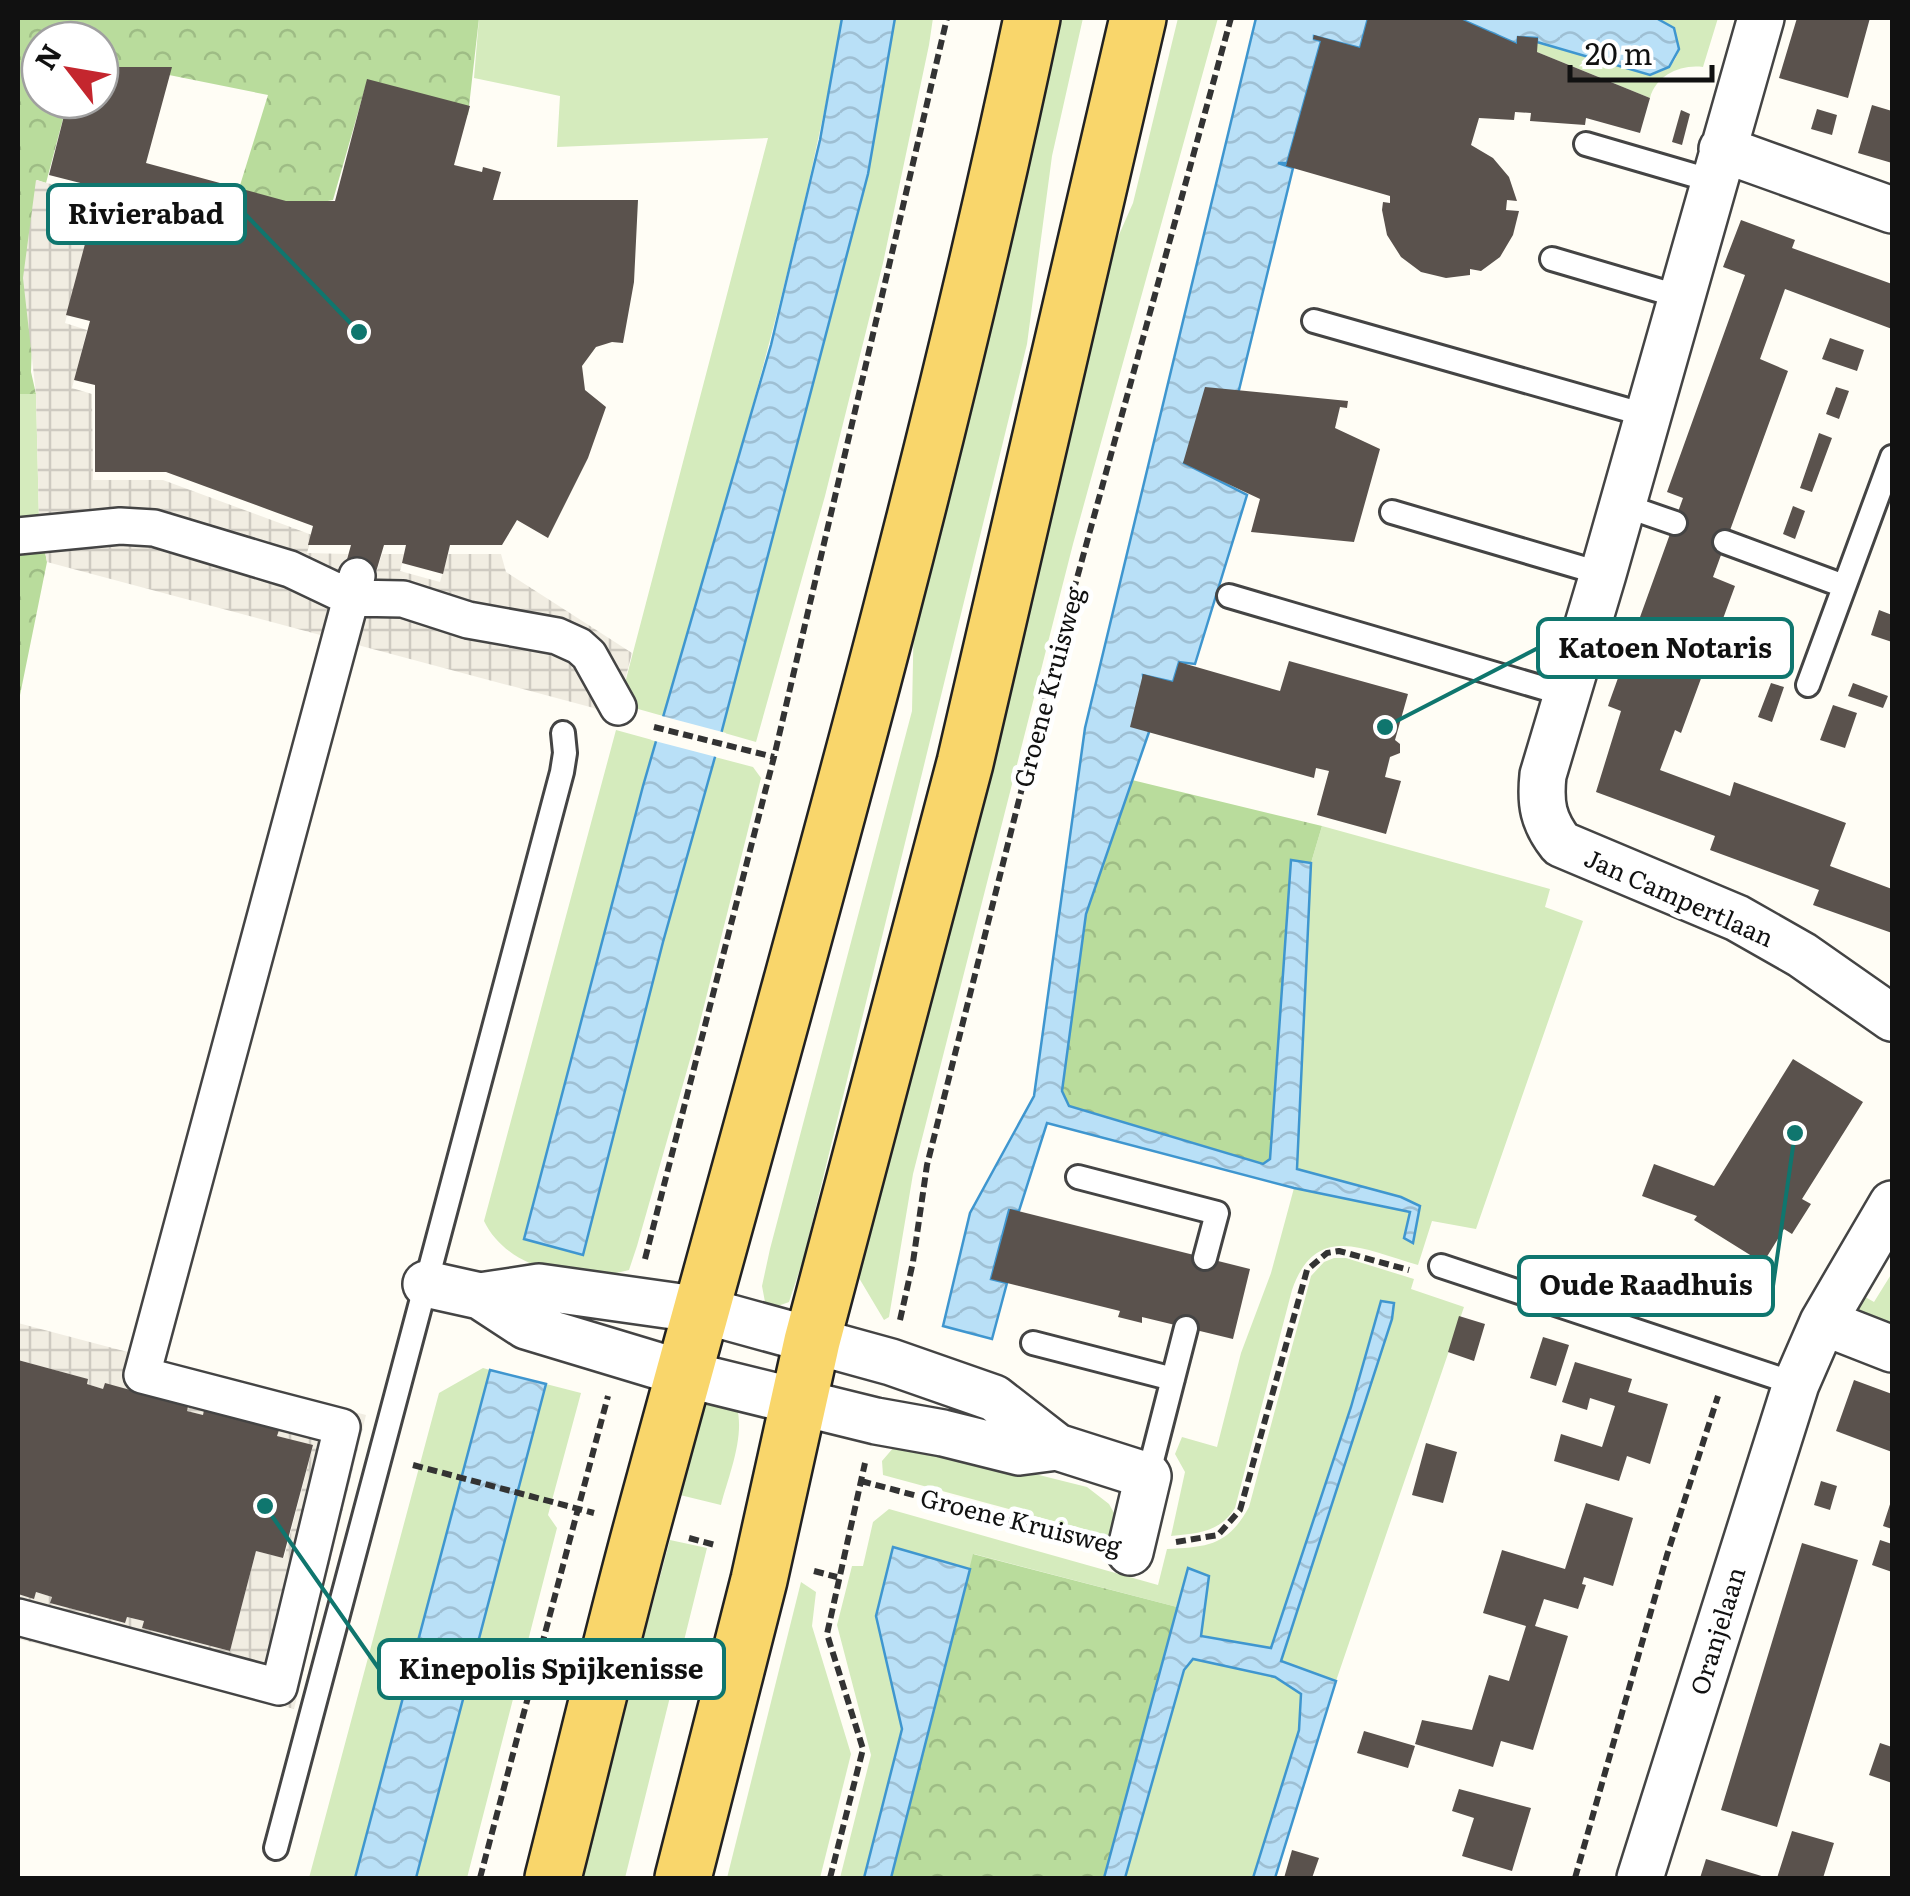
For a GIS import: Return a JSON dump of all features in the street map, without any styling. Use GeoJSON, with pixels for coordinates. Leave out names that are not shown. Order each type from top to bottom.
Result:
{"type":"FeatureCollection","features":[{"type":"Feature","properties":{"kind":"main road"},"geometry":{"type":"LineString","coordinates":[[553,1878],[642,1526],[904,565],[990,218],[1032,18]]}},
{"type":"Feature","properties":{"kind":"main road"},"geometry":{"type":"LineString","coordinates":[[683,1878],[764,1558],[812,1340],[964,763],[1138,18]]}},
{"type":"Feature","properties":{"kind":"street","name":"Jan Campertlaan"},"geometry":{"type":"LineString","coordinates":[[1760,18],[1649,416],[1542,775],[1541,802],[1546,825],[1561,844],[1737,918],[1802,955],[1892,1018]]}},
{"type":"Feature","properties":{"kind":"street"},"geometry":{"type":"LineString","coordinates":[[1717,165],[1892,210]]}},
{"type":"Feature","properties":{"kind":"street"},"geometry":{"type":"LineString","coordinates":[[18,536],[120,526],[154,528],[468,620],[557,636],[589,655],[633,716]]}},
{"type":"Feature","properties":{"kind":"street"},"geometry":{"type":"LineString","coordinates":[[18,1618],[278,1688],[342,1427],[142,1374],[354,587]]}},
{"type":"Feature","properties":{"kind":"street","name":"Oranjelaan"},"geometry":{"type":"LineString","coordinates":[[1640,1878],[1796,1384],[1823,1322],[1892,1204]]}},
{"type":"Feature","properties":{"kind":"street"},"geometry":{"type":"LineString","coordinates":[[426,1284],[480,1296],[526,1326],[685,1374],[876,1422],[943,1432],[1019,1452],[1057,1447]]}},
{"type":"Feature","properties":{"kind":"street"},"geometry":{"type":"LineString","coordinates":[[480,1296],[539,1287],[702,1310],[890,1362],[994,1398],[1057,1447],[1148,1476]]}},
{"type":"Feature","properties":{"kind":"street"},"geometry":{"type":"LineString","coordinates":[[1823,1322],[1892,1349]]}},
{"type":"Feature","properties":{"kind":"street","name":"Groene Kruisweg"},"geometry":{"type":"LineString","coordinates":[[1130,1552],[1148,1476]]}},
{"type":"Feature","properties":{"kind":"lane"},"geometry":{"type":"LineString","coordinates":[[1586,144],[1717,165]]}},
{"type":"Feature","properties":{"kind":"lane"},"geometry":{"type":"LineString","coordinates":[[1552,259],[1681,297]]}},
{"type":"Feature","properties":{"kind":"lane"},"geometry":{"type":"LineString","coordinates":[[1314,321],[1649,416]]}},
{"type":"Feature","properties":{"kind":"lane"},"geometry":{"type":"LineString","coordinates":[[1808,685],[1892,457]]}},
{"type":"Feature","properties":{"kind":"lane"},"geometry":{"type":"LineString","coordinates":[[1623,504],[1674,524]]}},
{"type":"Feature","properties":{"kind":"lane"},"geometry":{"type":"LineString","coordinates":[[1392,512],[1603,574]]}},
{"type":"Feature","properties":{"kind":"lane"},"geometry":{"type":"LineString","coordinates":[[1725,542],[1844,586]]}},
{"type":"Feature","properties":{"kind":"lane"},"geometry":{"type":"LineString","coordinates":[[1229,596],[1567,695]]}},
{"type":"Feature","properties":{"kind":"lane"},"geometry":{"type":"LineString","coordinates":[[276,1848],[562,772],[563,733]]}},
{"type":"Feature","properties":{"kind":"lane"},"geometry":{"type":"LineString","coordinates":[[1078,1177],[1217,1213],[1205,1258]]}},
{"type":"Feature","properties":{"kind":"lane"},"geometry":{"type":"LineString","coordinates":[[1441,1266],[1796,1384]]}},
{"type":"Feature","properties":{"kind":"lane"},"geometry":{"type":"LineString","coordinates":[[1148,1476],[1186,1328]]}},
{"type":"Feature","properties":{"kind":"lane"},"geometry":{"type":"LineString","coordinates":[[1034,1343],[1173,1380]]}},
{"type":"Feature","properties":{"kind":"path"},"geometry":{"type":"LineString","coordinates":[[634,1300],[774,757],[947,18]]}},
{"type":"Feature","properties":{"kind":"path","name":"Groene Kruisweg"},"geometry":{"type":"LineString","coordinates":[[890,1362],[913,1262],[927,1165],[1052,669],[1231,18]]}},
{"type":"Feature","properties":{"kind":"path"},"geometry":{"type":"LineString","coordinates":[[633,716],[730,748],[774,757]]}},
{"type":"Feature","properties":{"kind":"path"},"geometry":{"type":"LineString","coordinates":[[1130,1552],[1218,1535],[1240,1510],[1306,1270],[1327,1253],[1349,1252],[1436,1278],[1441,1266]]}},
{"type":"Feature","properties":{"kind":"path"},"geometry":{"type":"LineString","coordinates":[[480,1878],[619,1354]]}},
{"type":"Feature","properties":{"kind":"path"},"geometry":{"type":"LineString","coordinates":[[1575,1878],[1667,1556],[1729,1362]]}},
{"type":"Feature","properties":{"kind":"path"},"geometry":{"type":"LineString","coordinates":[[830,1878],[862,1749],[827,1634],[837,1577],[876,1422]]}},
{"type":"Feature","properties":{"kind":"path"},"geometry":{"type":"LineString","coordinates":[[380,1457],[837,1577]]}},
{"type":"Feature","properties":{"kind":"path","name":"Groene Kruisweg"},"geometry":{"type":"LineString","coordinates":[[861,1481],[1130,1552]]}},
{"type":"Feature","properties":{"kind":"green space"},"geometry":{"type":"Polygon","coordinates":[[[18,18],[479,18],[468,115],[365,88],[333,200],[284,209],[237,195],[268,95],[169,75],[120,75],[120,20],[20,20],[20,120],[63,120],[46,183],[37,180],[31,372],[36,394],[18,394],[18,18]]]}},
{"type":"Feature","properties":{"kind":"green space"},"geometry":{"type":"Polygon","coordinates":[[[479,18],[842,18],[785,282],[663,716],[631,707],[626,701],[625,683],[768,138],[557,147],[560,96],[474,78],[479,18]]]}},
{"type":"Feature","properties":{"kind":"green space"},"geometry":{"type":"Polygon","coordinates":[[[895,18],[933,18],[929,45],[883,263],[825,496],[756,742],[721,732],[868,174],[895,18]]]}},
{"type":"Feature","properties":{"kind":"green space"},"geometry":{"type":"Polygon","coordinates":[[[1058,18],[1083,18],[1052,156],[1027,344],[803,1260],[789,1302],[775,1307],[765,1302],[762,1286],[770,1249],[912,711],[914,611],[1058,18]]]}},
{"type":"Feature","properties":{"kind":"green space"},"geometry":{"type":"Polygon","coordinates":[[[1178,18],[1218,18],[1073,544],[913,1174],[889,1317],[884,1320],[859,1278],[867,1215],[1103,271],[1133,203],[1178,18]]]}},
{"type":"Feature","properties":{"kind":"green space"},"geometry":{"type":"Polygon","coordinates":[[[1656,18],[1718,18],[1703,67],[1686,67],[1670,73],[1658,83],[1650,98],[1537,52],[1537,42],[1655,74],[1672,63],[1679,49],[1662,19],[1656,18]]]}},
{"type":"Feature","properties":{"kind":"green space"},"geometry":{"type":"Polygon","coordinates":[[[18,394],[36,394],[39,520],[18,521],[18,394]]]}},
{"type":"Feature","properties":{"kind":"green space"},"geometry":{"type":"Polygon","coordinates":[[[18,552],[45,552],[47,562],[18,705],[18,552]]]}},
{"type":"Feature","properties":{"kind":"green space"},"geometry":{"type":"Polygon","coordinates":[[[616,730],[656,741],[525,1240],[583,1254],[715,757],[753,767],[761,778],[695,1042],[629,1270],[568,1274],[547,1270],[510,1252],[484,1221],[616,730]]]}},
{"type":"Feature","properties":{"kind":"green space"},"geometry":{"type":"Polygon","coordinates":[[[1132,780],[1322,826],[1311,863],[1291,860],[1270,1158],[1263,1164],[1069,1106],[1062,1091],[1086,914],[1132,780]]]}},
{"type":"Feature","properties":{"kind":"green space"},"geometry":{"type":"Polygon","coordinates":[[[1322,826],[1550,889],[1545,907],[1583,921],[1476,1229],[1432,1221],[1418,1265],[1344,1246],[1314,1255],[1302,1268],[1292,1290],[1235,1508],[1215,1527],[1171,1536],[1185,1472],[1175,1454],[1182,1437],[1217,1447],[1241,1353],[1271,1273],[1294,1188],[1411,1212],[1413,1242],[1420,1206],[1401,1197],[1297,1169],[1311,863],[1322,826]]]}},
{"type":"Feature","properties":{"kind":"green space"},"geometry":{"type":"Polygon","coordinates":[[[1346,1258],[1414,1279],[1411,1289],[1464,1307],[1336,1681],[1281,1662],[1392,1319],[1393,1303],[1381,1302],[1351,1407],[1271,1648],[1201,1636],[1209,1577],[1188,1568],[1177,1607],[974,1554],[970,1569],[893,1547],[876,1616],[902,1729],[864,1878],[840,1878],[871,1755],[837,1625],[852,1566],[863,1566],[873,1522],[889,1509],[1158,1585],[1167,1549],[1216,1542],[1233,1529],[1249,1507],[1311,1276],[1324,1262],[1346,1258]]]}},
{"type":"Feature","properties":{"kind":"green space"},"geometry":{"type":"Polygon","coordinates":[[[1892,1273],[1892,1333],[1857,1312],[1860,1294],[1874,1302],[1892,1273]]]}},
{"type":"Feature","properties":{"kind":"green space"},"geometry":{"type":"Polygon","coordinates":[[[483,1368],[490,1370],[355,1878],[309,1878],[439,1393],[483,1368]]]}},
{"type":"Feature","properties":{"kind":"green space"},"geometry":{"type":"Polygon","coordinates":[[[546,1384],[581,1393],[548,1515],[557,1528],[467,1878],[416,1878],[546,1384]]]}},
{"type":"Feature","properties":{"kind":"green space"},"geometry":{"type":"Polygon","coordinates":[[[708,1402],[736,1404],[739,1416],[735,1454],[721,1505],[680,1495],[699,1419],[708,1402]]]}},
{"type":"Feature","properties":{"kind":"green space"},"geometry":{"type":"Polygon","coordinates":[[[894,1447],[927,1447],[1087,1487],[1109,1504],[1124,1531],[1109,1536],[883,1475],[882,1461],[894,1447]]]}},
{"type":"Feature","properties":{"kind":"green space"},"geometry":{"type":"Polygon","coordinates":[[[670,1540],[707,1548],[625,1878],[578,1878],[670,1540]]]}},
{"type":"Feature","properties":{"kind":"green space"},"geometry":{"type":"Polygon","coordinates":[[[973,1554],[1177,1607],[1104,1878],[891,1878],[973,1554]]]}},
{"type":"Feature","properties":{"kind":"green space"},"geometry":{"type":"Polygon","coordinates":[[[801,1582],[816,1592],[812,1626],[851,1754],[820,1878],[727,1878],[801,1582]]]}},
{"type":"Feature","properties":{"kind":"green space"},"geometry":{"type":"Polygon","coordinates":[[[1193,1659],[1275,1677],[1301,1694],[1299,1730],[1253,1878],[1125,1878],[1184,1670],[1193,1659]]]}},
{"type":"Feature","properties":{"kind":"shaded area"},"geometry":{"type":"Polygon","coordinates":[[[36,180],[98,197],[65,323],[87,330],[72,388],[92,394],[93,480],[163,480],[312,535],[307,553],[348,554],[344,572],[374,580],[382,554],[405,554],[400,571],[440,582],[448,554],[501,554],[506,572],[632,653],[618,707],[605,711],[47,562],[39,520],[36,394],[23,278],[36,180]]]}},
{"type":"Feature","properties":{"kind":"shaded area"},"geometry":{"type":"Polygon","coordinates":[[[18,1323],[366,1415],[294,1709],[18,1639],[18,1594],[33,1598],[36,1592],[52,1597],[51,1603],[124,1623],[127,1617],[144,1621],[143,1628],[230,1651],[256,1551],[284,1558],[313,1446],[277,1436],[278,1430],[205,1410],[203,1415],[187,1411],[187,1406],[105,1384],[103,1389],[87,1384],[87,1379],[18,1360],[18,1323]]]}},
{"type":"Feature","properties":{"kind":"water"},"geometry":{"type":"Polygon","coordinates":[[[842,18],[895,18],[868,174],[583,1255],[524,1239],[643,786],[771,345],[820,140],[842,18]]]}},
{"type":"Feature","properties":{"kind":"water"},"geometry":{"type":"Polygon","coordinates":[[[1256,18],[1368,18],[1360,48],[1314,36],[1321,41],[1287,163],[1278,163],[1293,168],[1239,390],[1184,463],[1247,495],[1195,664],[1179,662],[1173,682],[1143,675],[1149,732],[1086,914],[1062,1091],[1069,1106],[1263,1164],[1270,1159],[1291,860],[1311,863],[1297,1169],[1401,1197],[1420,1206],[1413,1243],[1404,1238],[1410,1212],[1294,1188],[1047,1123],[1019,1211],[1009,1210],[991,1279],[1007,1283],[992,1339],[943,1326],[970,1213],[1034,1096],[1085,728],[1256,18]]]}},
{"type":"Feature","properties":{"kind":"water"},"geometry":{"type":"Polygon","coordinates":[[[1458,18],[1656,18],[1674,28],[1679,49],[1669,67],[1650,75],[1537,42],[1537,38],[1518,37],[1517,44],[1458,18]]]}},
{"type":"Feature","properties":{"kind":"water"},"geometry":{"type":"Polygon","coordinates":[[[1381,1301],[1394,1303],[1392,1319],[1281,1661],[1336,1681],[1275,1878],[1253,1878],[1299,1730],[1301,1694],[1275,1677],[1193,1659],[1184,1670],[1125,1878],[1104,1878],[1188,1568],[1209,1576],[1201,1636],[1271,1648],[1351,1407],[1381,1301]]]}},
{"type":"Feature","properties":{"kind":"water"},"geometry":{"type":"Polygon","coordinates":[[[490,1370],[546,1384],[416,1878],[355,1878],[490,1370]]]}},
{"type":"Feature","properties":{"kind":"water"},"geometry":{"type":"Polygon","coordinates":[[[893,1547],[970,1569],[891,1878],[864,1878],[902,1729],[876,1616],[893,1547]]]}},
{"type":"Feature","properties":{"kind":"pier"},"geometry":{"type":"Polygon","coordinates":[[[658,715],[726,733],[720,758],[651,740],[658,715]]]}},
{"type":"Feature","properties":{"kind":"building"},"geometry":{"type":"Polygon","coordinates":[[[1368,18],[1458,18],[1517,44],[1517,36],[1538,38],[1537,52],[1650,98],[1640,133],[1586,118],[1585,125],[1530,121],[1531,113],[1515,112],[1514,120],[1479,118],[1471,145],[1493,158],[1509,177],[1517,201],[1507,200],[1506,210],[1519,211],[1513,235],[1500,257],[1481,271],[1470,269],[1470,275],[1446,278],[1421,272],[1401,257],[1387,235],[1382,210],[1383,202],[1390,203],[1390,196],[1286,166],[1321,41],[1313,39],[1314,35],[1360,48],[1368,18]]]}},
{"type":"Feature","properties":{"kind":"building"},"geometry":{"type":"Polygon","coordinates":[[[1797,18],[1870,18],[1848,98],[1779,78],[1797,18]]]}},
{"type":"Feature","properties":{"kind":"building"},"geometry":{"type":"Polygon","coordinates":[[[120,67],[172,67],[146,163],[286,201],[335,201],[367,79],[470,106],[454,165],[501,172],[493,200],[638,200],[634,282],[623,343],[596,347],[582,366],[585,390],[606,407],[588,458],[548,538],[517,520],[502,545],[450,545],[443,574],[402,563],[406,545],[384,545],[376,572],[346,563],[351,545],[308,545],[313,526],[166,472],[95,472],[95,385],[74,380],[90,321],[66,315],[100,188],[49,175],[63,120],[120,120],[120,67]]]}},
{"type":"Feature","properties":{"kind":"building"},"geometry":{"type":"Polygon","coordinates":[[[1872,105],[1892,111],[1892,163],[1858,153],[1872,105]]]}},
{"type":"Feature","properties":{"kind":"building"},"geometry":{"type":"Polygon","coordinates":[[[1817,109],[1837,115],[1832,135],[1811,129],[1817,109]]]}},
{"type":"Feature","properties":{"kind":"building"},"geometry":{"type":"Polygon","coordinates":[[[1681,110],[1690,114],[1682,145],[1672,142],[1681,110]]]}},
{"type":"Feature","properties":{"kind":"building"},"geometry":{"type":"Polygon","coordinates":[[[1741,220],[1795,240],[1792,248],[1892,284],[1892,329],[1785,289],[1760,359],[1788,371],[1713,577],[1735,586],[1681,733],[1675,730],[1660,770],[1730,796],[1734,782],[1846,823],[1830,866],[1892,889],[1892,933],[1813,905],[1819,890],[1710,850],[1715,836],[1596,792],[1621,711],[1608,706],[1683,498],[1667,492],[1745,275],[1723,267],[1741,220]]]}},
{"type":"Feature","properties":{"kind":"building"},"geometry":{"type":"Polygon","coordinates":[[[1830,338],[1864,350],[1857,371],[1822,359],[1830,338]]]}},
{"type":"Feature","properties":{"kind":"building"},"geometry":{"type":"Polygon","coordinates":[[[1205,387],[1348,401],[1347,408],[1340,407],[1335,428],[1380,449],[1354,542],[1251,532],[1260,499],[1183,463],[1205,387]]]}},
{"type":"Feature","properties":{"kind":"building"},"geometry":{"type":"Polygon","coordinates":[[[1836,387],[1849,391],[1839,419],[1826,414],[1836,387]]]}},
{"type":"Feature","properties":{"kind":"building"},"geometry":{"type":"Polygon","coordinates":[[[1819,433],[1832,438],[1812,492],[1800,488],[1819,433]]]}},
{"type":"Feature","properties":{"kind":"building"},"geometry":{"type":"Polygon","coordinates":[[[1793,506],[1805,511],[1795,539],[1783,534],[1793,506]]]}},
{"type":"Feature","properties":{"kind":"building"},"geometry":{"type":"Polygon","coordinates":[[[1879,610],[1892,615],[1892,642],[1871,635],[1879,610]]]}},
{"type":"Feature","properties":{"kind":"building"},"geometry":{"type":"Polygon","coordinates":[[[1289,661],[1408,694],[1395,740],[1400,744],[1400,753],[1390,757],[1385,777],[1401,781],[1386,834],[1317,815],[1329,771],[1316,768],[1314,778],[1130,727],[1143,674],[1173,682],[1179,662],[1280,691],[1289,661]]]}},
{"type":"Feature","properties":{"kind":"building"},"geometry":{"type":"Polygon","coordinates":[[[1771,683],[1784,687],[1772,722],[1758,717],[1771,683]]]}},
{"type":"Feature","properties":{"kind":"building"},"geometry":{"type":"Polygon","coordinates":[[[1853,683],[1888,696],[1883,708],[1848,696],[1853,683]]]}},
{"type":"Feature","properties":{"kind":"building"},"geometry":{"type":"Polygon","coordinates":[[[1833,705],[1857,713],[1845,748],[1820,740],[1833,705]]]}},
{"type":"Feature","properties":{"kind":"building"},"geometry":{"type":"Polygon","coordinates":[[[1793,1059],[1863,1102],[1802,1199],[1811,1204],[1792,1234],[1784,1229],[1763,1263],[1694,1220],[1697,1216],[1642,1196],[1654,1164],[1714,1186],[1793,1059]]]}},
{"type":"Feature","properties":{"kind":"building"},"geometry":{"type":"Polygon","coordinates":[[[1010,1209],[1250,1269],[1233,1339],[1142,1317],[1142,1323],[1118,1317],[1120,1311],[991,1279],[1010,1209]]]}},
{"type":"Feature","properties":{"kind":"building"},"geometry":{"type":"Polygon","coordinates":[[[1459,1316],[1485,1324],[1474,1361],[1448,1352],[1459,1316]]]}},
{"type":"Feature","properties":{"kind":"building"},"geometry":{"type":"Polygon","coordinates":[[[1543,1337],[1569,1345],[1556,1386],[1530,1378],[1543,1337]]]}},
{"type":"Feature","properties":{"kind":"building"},"geometry":{"type":"Polygon","coordinates":[[[18,1360],[88,1379],[87,1384],[103,1389],[105,1383],[188,1406],[187,1411],[203,1415],[204,1410],[279,1430],[277,1436],[313,1445],[283,1558],[256,1551],[230,1651],[142,1628],[144,1621],[127,1617],[125,1623],[50,1603],[52,1597],[36,1592],[34,1599],[18,1594],[18,1360]]]}},
{"type":"Feature","properties":{"kind":"building"},"geometry":{"type":"Polygon","coordinates":[[[1575,1362],[1632,1379],[1628,1392],[1668,1404],[1650,1464],[1627,1456],[1619,1481],[1554,1461],[1561,1434],[1602,1447],[1615,1406],[1590,1398],[1587,1410],[1562,1402],[1575,1362]]]}},
{"type":"Feature","properties":{"kind":"building"},"geometry":{"type":"Polygon","coordinates":[[[1854,1380],[1892,1394],[1892,1452],[1836,1431],[1854,1380]]]}},
{"type":"Feature","properties":{"kind":"building"},"geometry":{"type":"Polygon","coordinates":[[[1426,1443],[1457,1452],[1443,1503],[1412,1495],[1426,1443]]]}},
{"type":"Feature","properties":{"kind":"building"},"geometry":{"type":"Polygon","coordinates":[[[1821,1481],[1837,1486],[1830,1510],[1814,1505],[1821,1481]]]}},
{"type":"Feature","properties":{"kind":"building"},"geometry":{"type":"Polygon","coordinates":[[[1892,1498],[1892,1529],[1883,1526],[1892,1498]]]}},
{"type":"Feature","properties":{"kind":"building"},"geometry":{"type":"Polygon","coordinates":[[[1586,1503],[1633,1518],[1613,1586],[1584,1577],[1582,1584],[1586,1585],[1578,1609],[1544,1599],[1535,1626],[1568,1636],[1533,1750],[1501,1741],[1493,1767],[1415,1744],[1422,1720],[1472,1730],[1489,1675],[1509,1681],[1526,1626],[1483,1613],[1502,1550],[1565,1569],[1586,1503]]]}},
{"type":"Feature","properties":{"kind":"building"},"geometry":{"type":"Polygon","coordinates":[[[1880,1540],[1892,1544],[1892,1572],[1872,1565],[1880,1540]]]}},
{"type":"Feature","properties":{"kind":"building"},"geometry":{"type":"Polygon","coordinates":[[[1802,1543],[1858,1560],[1777,1827],[1721,1810],[1802,1543]]]}},
{"type":"Feature","properties":{"kind":"building"},"geometry":{"type":"Polygon","coordinates":[[[1364,1731],[1415,1746],[1408,1768],[1357,1753],[1364,1731]]]}},
{"type":"Feature","properties":{"kind":"building"},"geometry":{"type":"Polygon","coordinates":[[[1880,1743],[1892,1747],[1892,1783],[1869,1775],[1880,1743]]]}},
{"type":"Feature","properties":{"kind":"building"},"geometry":{"type":"Polygon","coordinates":[[[1459,1789],[1531,1808],[1512,1871],[1462,1856],[1474,1818],[1452,1811],[1459,1789]]]}},
{"type":"Feature","properties":{"kind":"building"},"geometry":{"type":"Polygon","coordinates":[[[1792,1831],[1834,1843],[1823,1878],[1777,1878],[1792,1831]]]}},
{"type":"Feature","properties":{"kind":"building"},"geometry":{"type":"Polygon","coordinates":[[[1292,1850],[1319,1858],[1312,1878],[1284,1878],[1292,1850]]]}},
{"type":"Feature","properties":{"kind":"building"},"geometry":{"type":"Polygon","coordinates":[[[1706,1859],[1768,1878],[1700,1878],[1706,1859]]]}},
{"type":"Feature","properties":{"kind":"place","name":"Rivierabad"},"geometry":{"type":"Point","coordinates":[359,332]}},
{"type":"Feature","properties":{"kind":"place","name":"Katoen Notaris"},"geometry":{"type":"Point","coordinates":[1385,727]}},
{"type":"Feature","properties":{"kind":"place","name":"Oude Raadhuis"},"geometry":{"type":"Point","coordinates":[1795,1133]}},
{"type":"Feature","properties":{"kind":"place","name":"Kinepolis Spijkenisse"},"geometry":{"type":"Point","coordinates":[265,1506]}}]}
